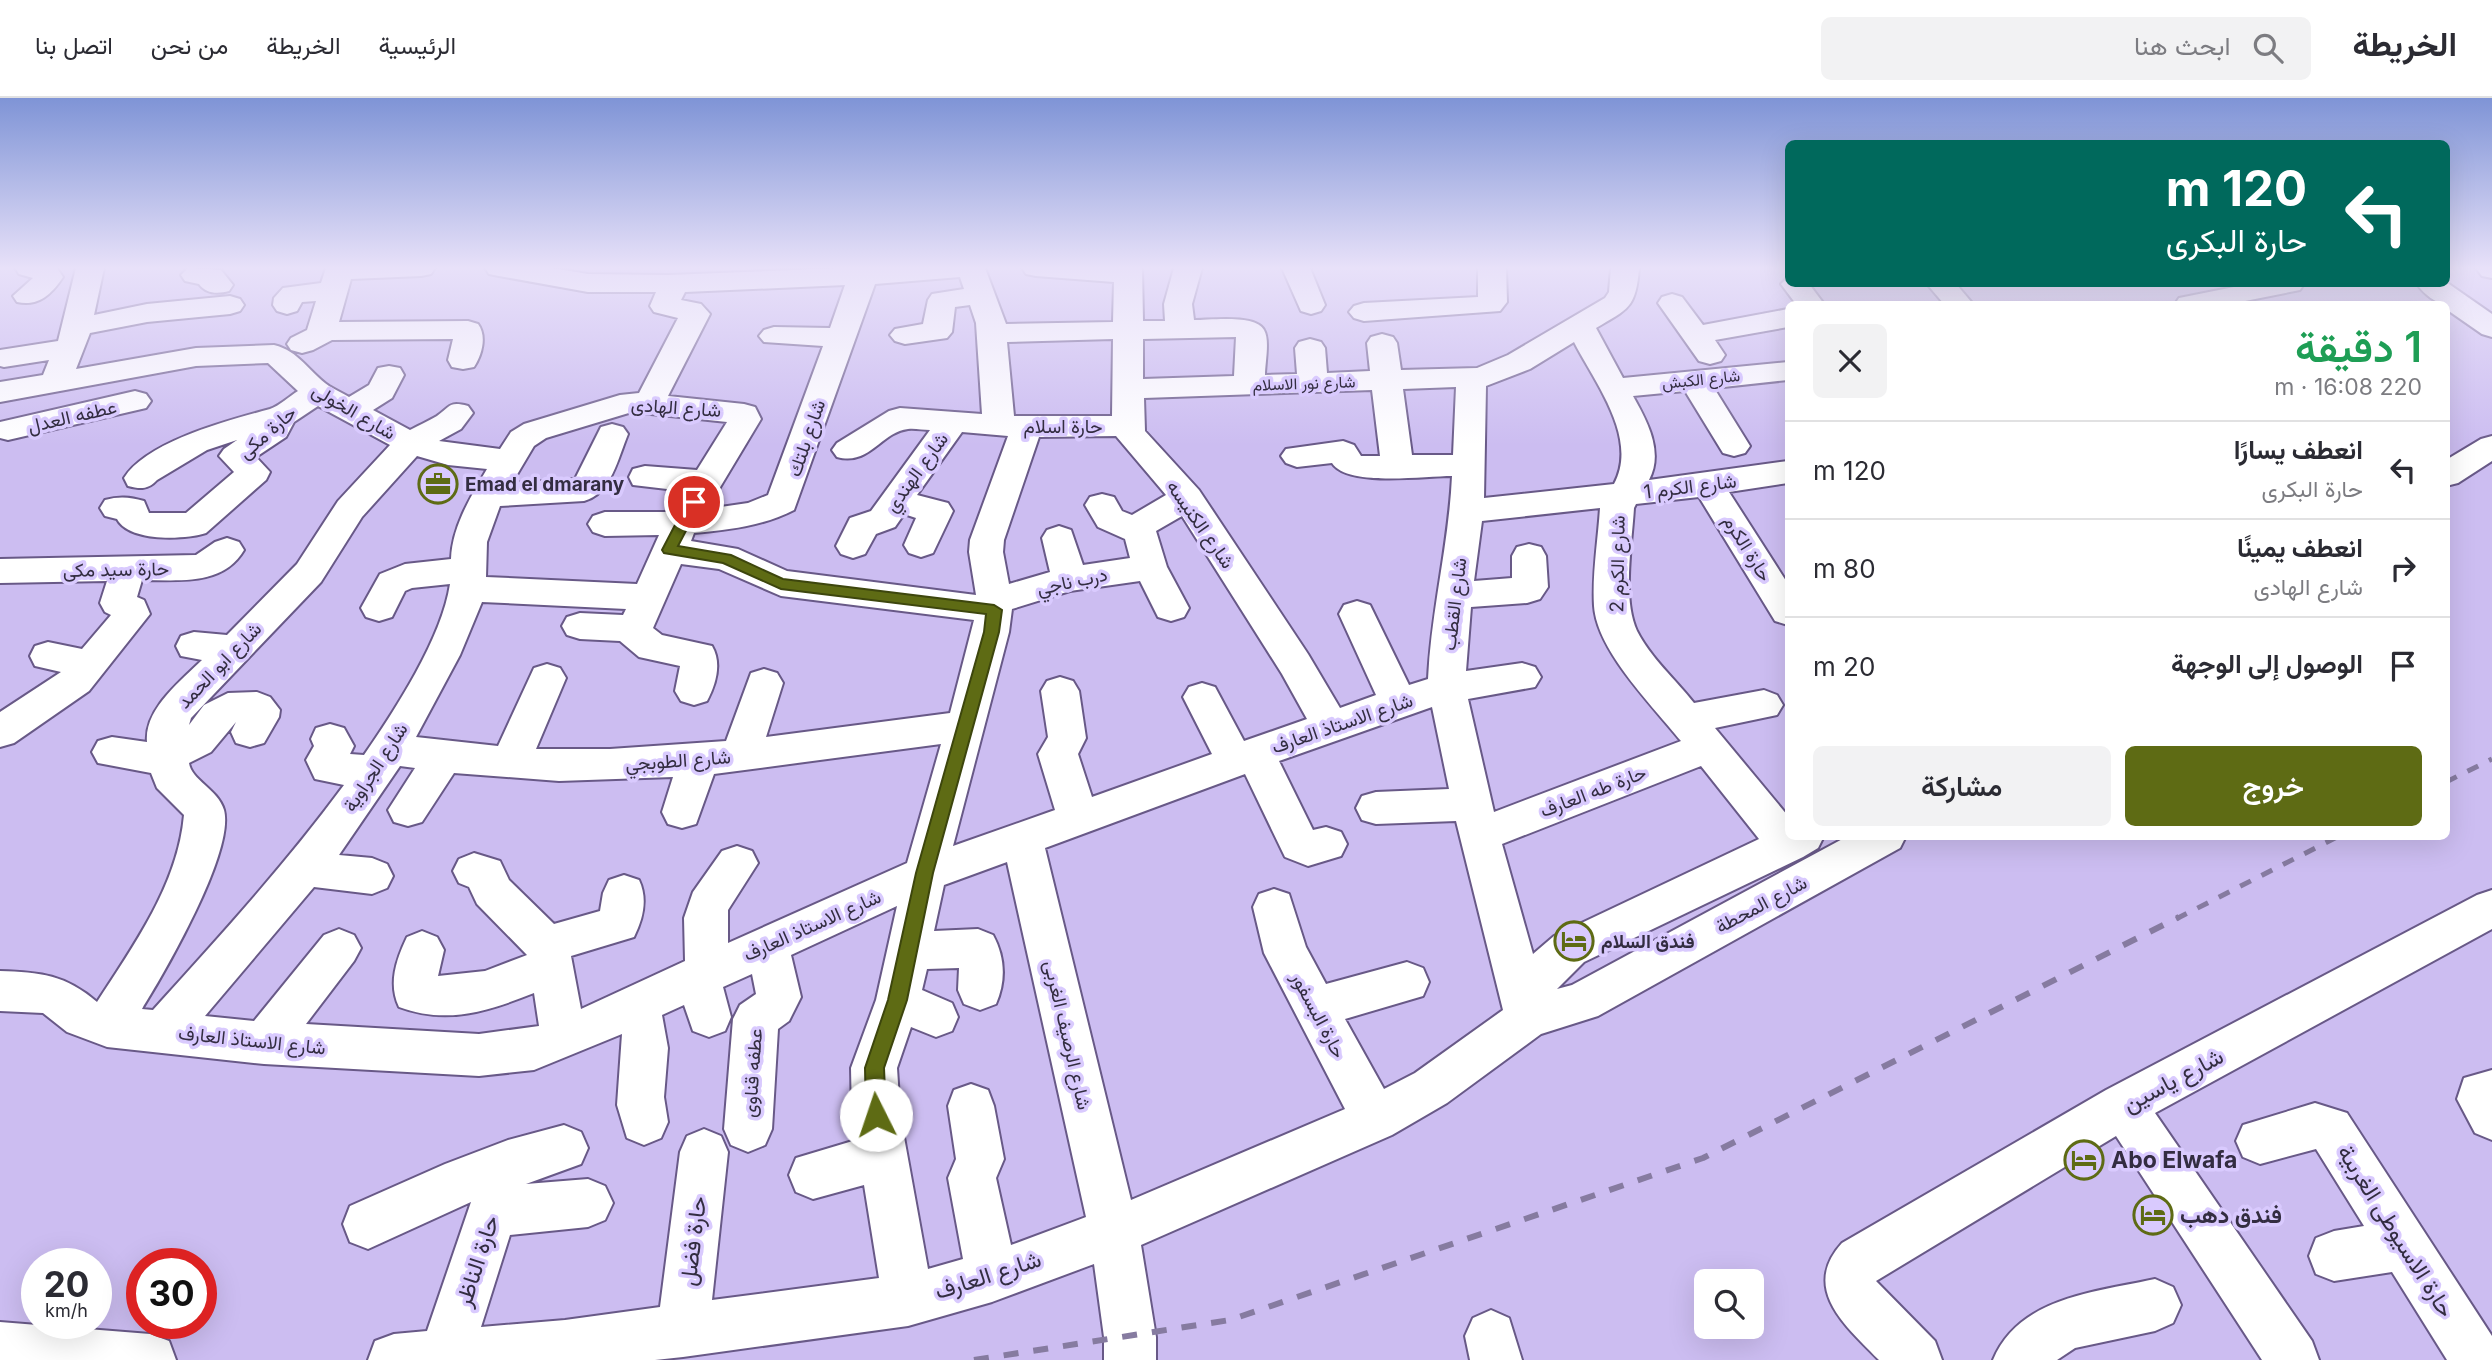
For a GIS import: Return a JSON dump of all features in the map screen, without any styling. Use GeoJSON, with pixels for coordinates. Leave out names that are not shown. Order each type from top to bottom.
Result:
{"type":"FeatureCollection","features":[{"type":"Feature","properties":{"kind":"street"},"geometry":{"type":"LineString","coordinates":[[4,436],[43,386],[74,337],[76,327]]}},
{"type":"Feature","properties":{"kind":"street"},"geometry":{"type":"LineString","coordinates":[[4,358],[100,327]]}},
{"type":"Feature","properties":{"kind":"street"},"geometry":{"type":"LineString","coordinates":[[0,392],[195,357],[274,354],[313,340],[322,327]]}},
{"type":"Feature","properties":{"kind":"street"},"geometry":{"type":"LineString","coordinates":[[649,403],[688,327]]}},
{"type":"Feature","properties":{"kind":"street"},"geometry":{"type":"LineString","coordinates":[[824,327],[841,337]]}},
{"type":"Feature","properties":{"kind":"street","name":"شارع بلتك"},"geometry":{"type":"LineString","coordinates":[[676,536],[782,502],[845,327]]}},
{"type":"Feature","properties":{"kind":"street"},"geometry":{"type":"LineString","coordinates":[[905,335],[938,331],[939,327]]}},
{"type":"Feature","properties":{"kind":"street"},"geometry":{"type":"LineString","coordinates":[[908,1300],[873,1091],[874,1068],[917,1009],[909,951],[925,873],[991,632],[995,605],[986,552],[987,540],[1013,427],[991,327]]}},
{"type":"Feature","properties":{"kind":"street"},"geometry":{"type":"LineString","coordinates":[[1128,327],[1128,426]]}},
{"type":"Feature","properties":{"kind":"street"},"geometry":{"type":"LineString","coordinates":[[1481,377],[1519,362],[1545,335],[1577,327]]}},
{"type":"Feature","properties":{"kind":"street","name":"شارع الكرم 2"},"geometry":{"type":"LineString","coordinates":[[1580,327],[1633,424],[1639,441],[1639,458],[1617,508],[1612,607],[1618,629],[1630,651],[1696,733],[1785,829]]}},
{"type":"Feature","properties":{"kind":"street"},"geometry":{"type":"LineString","coordinates":[[1689,327],[1727,377]]}},
{"type":"Feature","properties":{"kind":"street"},"geometry":{"type":"LineString","coordinates":[[1695,335],[1739,327]]}},
{"type":"Feature","properties":{"kind":"street"},"geometry":{"type":"LineString","coordinates":[[993,333],[1249,329],[1249,385]]}},
{"type":"Feature","properties":{"kind":"street"},"geometry":{"type":"LineString","coordinates":[[321,331],[468,330],[470,334],[463,360]]}},
{"type":"Feature","properties":{"kind":"street"},"geometry":{"type":"LineString","coordinates":[[1382,343],[1397,466]]}},
{"type":"Feature","properties":{"kind":"street"},"geometry":{"type":"LineString","coordinates":[[1310,348],[1314,383]]}},
{"type":"Feature","properties":{"kind":"street","name":"شارع الخولى"},"geometry":{"type":"LineString","coordinates":[[274,354],[290,365],[317,392],[410,443],[448,454],[509,461]]}},
{"type":"Feature","properties":{"kind":"street","name":"شارع الكبش"},"geometry":{"type":"LineString","coordinates":[[1614,388],[1785,371]]}},
{"type":"Feature","properties":{"kind":"street"},"geometry":{"type":"LineString","coordinates":[[350,410],[381,391],[389,375]]}},
{"type":"Feature","properties":{"kind":"street","name":"شارع نور الاسلام"},"geometry":{"type":"LineString","coordinates":[[1128,389],[1481,377]]}},
{"type":"Feature","properties":{"kind":"street","name":"شارع القطب"},"geometry":{"type":"LineString","coordinates":[[1481,377],[1471,386],[1467,511],[1453,595],[1447,688],[1476,819],[1528,1018]]}},
{"type":"Feature","properties":{"kind":"street"},"geometry":{"type":"LineString","coordinates":[[1695,380],[1734,446]]}},
{"type":"Feature","properties":{"kind":"street","name":"حارة مكى"},"geometry":{"type":"LineString","coordinates":[[117,508],[132,509],[138,523],[194,525],[254,489],[254,472],[235,456],[275,430],[280,417],[317,392]]}},
{"type":"Feature","properties":{"kind":"street","name":"عطفه العدل"},"geometry":{"type":"LineString","coordinates":[[4,436],[135,401]]}},
{"type":"Feature","properties":{"kind":"street","name":"شارع الهادى"},"geometry":{"type":"LineString","coordinates":[[509,461],[523,439],[535,431],[620,404],[649,403],[744,414],[745,419],[676,536],[634,630]]}},
{"type":"Feature","properties":{"kind":"street"},"geometry":{"type":"LineString","coordinates":[[410,443],[450,422],[457,413]]}},
{"type":"Feature","properties":{"kind":"street"},"geometry":{"type":"LineString","coordinates":[[140,478],[145,472],[196,443],[263,419],[280,417]]}},
{"type":"Feature","properties":{"kind":"street","name":"شارع الهندي"},"geometry":{"type":"LineString","coordinates":[[848,450],[900,418],[1013,427]]}},
{"type":"Feature","properties":{"kind":"street","name":"شارع الهندي"},"geometry":{"type":"LineString","coordinates":[[853,546],[862,526],[882,521],[952,423]]}},
{"type":"Feature","properties":{"kind":"street","name":"حارة اسلام"},"geometry":{"type":"LineString","coordinates":[[1013,427],[1128,426]]}},
{"type":"Feature","properties":{"kind":"street","name":"شارع الكنيسه"},"geometry":{"type":"LineString","coordinates":[[1128,426],[1130,434],[1187,498],[1295,664],[1330,725]]}},
{"type":"Feature","properties":{"kind":"street"},"geometry":{"type":"LineString","coordinates":[[491,495],[583,490],[589,485],[612,434]]}},
{"type":"Feature","properties":{"kind":"street","name":"شارع ابو الحمد"},"geometry":{"type":"LineString","coordinates":[[167,756],[166,734],[174,711],[309,573],[350,509],[410,443]]}},
{"type":"Feature","properties":{"kind":"street"},"geometry":{"type":"LineString","coordinates":[[2450,472],[2492,446]]}},
{"type":"Feature","properties":{"kind":"street"},"geometry":{"type":"LineString","coordinates":[[1297,456],[1338,452],[1345,455],[1351,466],[1468,465]]}},
{"type":"Feature","properties":{"kind":"street","name":"شارع الجراوية"},"geometry":{"type":"LineString","coordinates":[[163,1031],[303,869],[382,760],[422,692],[467,580],[469,543],[509,461]]}},
{"type":"Feature","properties":{"kind":"street","name":"شارع الكرم 1"},"geometry":{"type":"LineString","coordinates":[[1467,511],[1708,485],[1785,472]]}},
{"type":"Feature","properties":{"kind":"street"},"geometry":{"type":"LineString","coordinates":[[2450,501],[2492,476]]}},
{"type":"Feature","properties":{"kind":"street"},"geometry":{"type":"LineString","coordinates":[[645,477],[706,482]]}},
{"type":"Feature","properties":{"kind":"street","name":"حارة الكرم"},"geometry":{"type":"LineString","coordinates":[[1708,485],[1785,607]]}},
{"type":"Feature","properties":{"kind":"street"},"geometry":{"type":"LineString","coordinates":[[1137,531],[1142,522],[1187,498]]}},
{"type":"Feature","properties":{"kind":"street"},"geometry":{"type":"LineString","coordinates":[[895,501],[936,510],[921,545]]}},
{"type":"Feature","properties":{"kind":"street"},"geometry":{"type":"LineString","coordinates":[[1102,505],[1110,519],[1137,531],[1150,567],[1171,608]]}},
{"type":"Feature","properties":{"kind":"street"},"geometry":{"type":"LineString","coordinates":[[0,732],[66,689],[91,664],[132,614],[131,609],[118,603],[125,579],[124,569],[154,524]]}},
{"type":"Feature","properties":{"kind":"street"},"geometry":{"type":"LineString","coordinates":[[605,524],[641,526],[676,536],[781,583],[995,605]]}},
{"type":"Feature","properties":{"kind":"street"},"geometry":{"type":"LineString","coordinates":[[1059,538],[1069,579]]}},
{"type":"Feature","properties":{"kind":"street","name":"حارة سيد مكى"},"geometry":{"type":"LineString","coordinates":[[0,571],[205,566],[227,550]]}},
{"type":"Feature","properties":{"kind":"street"},"geometry":{"type":"LineString","coordinates":[[1453,595],[1527,590],[1530,587],[1529,556]]}},
{"type":"Feature","properties":{"kind":"street","name":"درب ناجي"},"geometry":{"type":"LineString","coordinates":[[995,605],[1069,579],[1150,567]]}},
{"type":"Feature","properties":{"kind":"street"},"geometry":{"type":"LineString","coordinates":[[379,607],[392,583],[405,576],[648,597]]}},
{"type":"Feature","properties":{"kind":"street"},"geometry":{"type":"LineString","coordinates":[[1357,614],[1398,702]]}},
{"type":"Feature","properties":{"kind":"street"},"geometry":{"type":"LineString","coordinates":[[580,626],[619,626],[634,630],[652,646],[699,656],[701,660],[694,691]]}},
{"type":"Feature","properties":{"kind":"street"},"geometry":{"type":"LineString","coordinates":[[194,646],[233,649]]}},
{"type":"Feature","properties":{"kind":"street"},"geometry":{"type":"LineString","coordinates":[[48,656],[91,664]]}},
{"type":"Feature","properties":{"kind":"street","name":"شارع الاستاذ العارف"},"geometry":{"type":"LineString","coordinates":[[107,1027],[264,1043],[478,1055],[534,1049],[563,1039],[635,1005],[705,989],[767,945],[925,873],[1398,702],[1447,688],[1522,677]]}},
{"type":"Feature","properties":{"kind":"street"},"geometry":{"type":"LineString","coordinates":[[510,763],[547,678]]}},
{"type":"Feature","properties":{"kind":"street"},"geometry":{"type":"LineString","coordinates":[[741,756],[764,683]]}},
{"type":"Feature","properties":{"kind":"street"},"geometry":{"type":"LineString","coordinates":[[1060,691],[1067,738],[1058,754],[1078,817]]}},
{"type":"Feature","properties":{"kind":"street"},"geometry":{"type":"LineString","coordinates":[[1202,697],[1245,757],[1300,845],[1312,849],[1326,844]]}},
{"type":"Feature","properties":{"kind":"street","name":"حارة طه العارف"},"geometry":{"type":"LineString","coordinates":[[1376,808],[1476,819],[1764,705]]}},
{"type":"Feature","properties":{"kind":"street"},"geometry":{"type":"LineString","coordinates":[[112,752],[146,758],[167,756],[197,741],[223,711],[234,706],[257,707],[261,710],[260,718],[250,732]]}},
{"type":"Feature","properties":{"kind":"street","name":"شارع الطوبجي"},"geometry":{"type":"LineString","coordinates":[[330,739],[335,746],[326,760],[329,768],[382,760],[444,757],[510,763],[618,764],[741,756],[965,726]]}},
{"type":"Feature","properties":{"kind":"street"},"geometry":{"type":"LineString","coordinates":[[0,992],[38,992],[52,996],[65,1002],[83,1018],[107,1027],[173,915],[194,864],[201,834],[204,810],[201,804],[171,777],[167,756]]}},
{"type":"Feature","properties":{"kind":"street"},"geometry":{"type":"LineString","coordinates":[[408,810],[444,757]]}},
{"type":"Feature","properties":{"kind":"street"},"geometry":{"type":"LineString","coordinates":[[682,812],[699,759]]}},
{"type":"Feature","properties":{"kind":"street","name":"شارع الرصيف الغربى"},"geometry":{"type":"LineString","coordinates":[[1022,839],[1114,1232],[1130,1337],[1130,1360]]}},
{"type":"Feature","properties":{"kind":"street","name":"شارع المحطة"},"geometry":{"type":"LineString","coordinates":[[1796,841],[1569,949],[1547,966],[1532,990],[1528,1018],[1581,1002],[1879,840]]}},
{"type":"Feature","properties":{"kind":"street"},"geometry":{"type":"LineString","coordinates":[[705,989],[705,918],[708,905],[737,863]]}},
{"type":"Feature","properties":{"kind":"street"},"geometry":{"type":"LineString","coordinates":[[303,869],[372,876]]}},
{"type":"Feature","properties":{"kind":"street"},"geometry":{"type":"LineString","coordinates":[[474,871],[485,873],[492,891],[521,917],[548,955],[563,1039]]}},
{"type":"Feature","properties":{"kind":"street"},"geometry":{"type":"LineString","coordinates":[[422,950],[415,993],[462,995],[508,985],[548,955],[620,924],[624,893]]}},
{"type":"Feature","properties":{"kind":"street","name":"حارة البسفور"},"geometry":{"type":"LineString","coordinates":[[1274,907],[1286,953],[1375,1119]]}},
{"type":"Feature","properties":{"kind":"street","name":"شارع ياسين"},"geometry":{"type":"LineString","coordinates":[[1916,1360],[1860,1303],[1850,1287],[1850,1272],[1860,1261],[2123,1106],[2492,908]]}},
{"type":"Feature","properties":{"kind":"street","name":"عطفه قناوى"},"geometry":{"type":"LineString","coordinates":[[748,1129],[756,1019],[773,1007],[779,997],[767,945]]}},
{"type":"Feature","properties":{"kind":"street"},"geometry":{"type":"LineString","coordinates":[[264,1043],[339,948]]}},
{"type":"Feature","properties":{"kind":"street"},"geometry":{"type":"LineString","coordinates":[[909,951],[978,948],[981,954],[979,989]]}},
{"type":"Feature","properties":{"kind":"street"},"geometry":{"type":"LineString","coordinates":[[1315,1007],[1407,982]]}},
{"type":"Feature","properties":{"kind":"street"},"geometry":{"type":"LineString","coordinates":[[635,1005],[644,1027],[646,1053],[639,1094],[644,1122]]}},
{"type":"Feature","properties":{"kind":"street","name":"شارع العارف"},"geometry":{"type":"LineString","coordinates":[[394,1360],[445,1357],[683,1331],[908,1300],[992,1277],[1114,1232],[1375,1119],[1431,1088],[1528,1018]]}},
{"type":"Feature","properties":{"kind":"street"},"geometry":{"type":"LineString","coordinates":[[2492,1092],[2481,1094],[2480,1099],[2492,1117]]}},
{"type":"Feature","properties":{"kind":"street"},"geometry":{"type":"LineString","coordinates":[[971,1106],[980,1159],[972,1178],[992,1277]]}},
{"type":"Feature","properties":{"kind":"street"},"geometry":{"type":"LineString","coordinates":[[2123,1106],[2293,1360]]}},
{"type":"Feature","properties":{"kind":"street","name":"حارة الاسيوطى الغربية"},"geometry":{"type":"LineString","coordinates":[[2260,1141],[2315,1126],[2330,1129],[2477,1360]]}},
{"type":"Feature","properties":{"kind":"street"},"geometry":{"type":"LineString","coordinates":[[368,1224],[438,1191],[508,1164],[564,1148]]}},
{"type":"Feature","properties":{"kind":"street","name":"حارة فضل"},"geometry":{"type":"LineString","coordinates":[[683,1331],[704,1152]]}},
{"type":"Feature","properties":{"kind":"street"},"geometry":{"type":"LineString","coordinates":[[813,1175],[883,1157]]}},
{"type":"Feature","properties":{"kind":"street","name":"حارة الناظر"},"geometry":{"type":"LineString","coordinates":[[445,1357],[508,1164]]}},
{"type":"Feature","properties":{"kind":"street"},"geometry":{"type":"LineString","coordinates":[[493,1212],[588,1203]]}},
{"type":"Feature","properties":{"kind":"street"},"geometry":{"type":"LineString","coordinates":[[2333,1256],[2404,1245]]}},
{"type":"Feature","properties":{"kind":"street"},"geometry":{"type":"LineString","coordinates":[[2019,1360],[2040,1339],[2066,1324],[2155,1305]]}},
{"type":"Feature","properties":{"kind":"street"},"geometry":{"type":"LineString","coordinates":[[0,1348],[150,1360]]}},
{"type":"Feature","properties":{"kind":"railway"},"geometry":{"type":"LineString","coordinates":[[2450,780],[2492,759]]}},
{"type":"Feature","properties":{"kind":"railway"},"geometry":{"type":"LineString","coordinates":[[2176,919],[2331,840]]}},
{"type":"Feature","properties":{"kind":"railway"},"geometry":{"type":"LineString","coordinates":[[974,1360],[1230,1320],[1703,1158],[2179,917]]}},
{"type":"Feature","properties":{"kind":"place","name":"Emad el dmarany"},"geometry":{"type":"Point","coordinates":[438,484]}},
{"type":"Feature","properties":{"kind":"place","name":"فندق السلام"},"geometry":{"type":"Point","coordinates":[1574,941]}},
{"type":"Feature","properties":{"kind":"place","name":"Abo Elwafa"},"geometry":{"type":"Point","coordinates":[2084,1160]}},
{"type":"Feature","properties":{"kind":"place","name":"فندق دهب"},"geometry":{"type":"Point","coordinates":[2153,1215]}},
{"type":"Feature","properties":{"kind":"route"},"geometry":{"type":"LineString","coordinates":[[694,502],[669,550],[726,558],[781,583],[994,610],[991,632],[925,873],[898,1000],[874,1068],[876,1115]]}}]}
